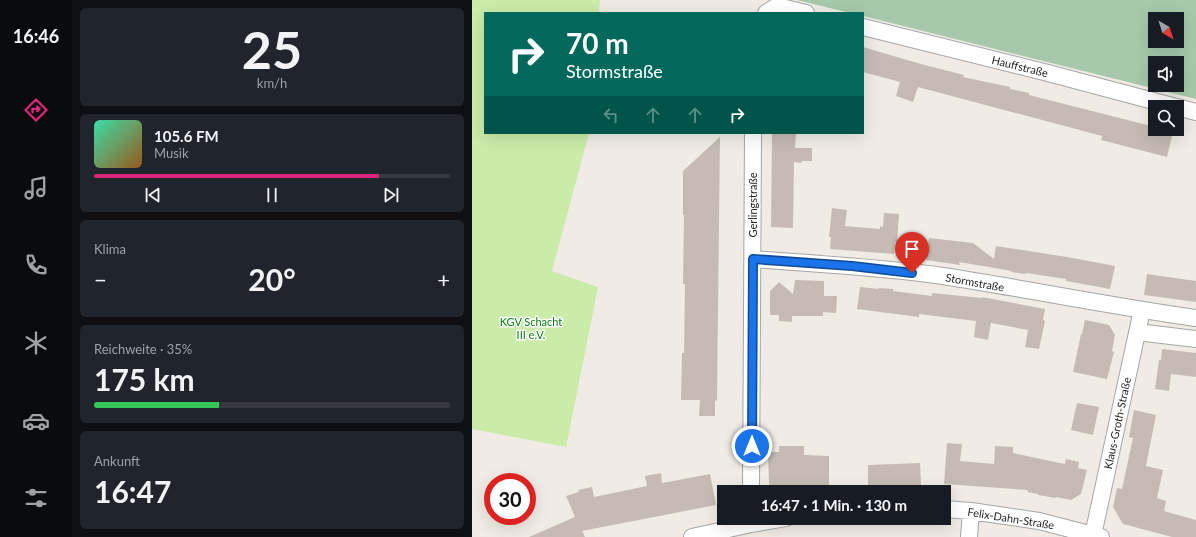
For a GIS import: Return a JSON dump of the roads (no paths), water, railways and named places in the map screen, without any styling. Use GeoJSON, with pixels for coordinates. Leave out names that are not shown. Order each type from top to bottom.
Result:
{"type":"FeatureCollection","features":[{"type":"Feature","properties":{"kind":"street"},"geometry":{"type":"LineString","coordinates":[[772,9],[798,12]]}},
{"type":"Feature","properties":{"kind":"street","name":"Hauffstraße"},"geometry":{"type":"LineString","coordinates":[[864,27],[1048,72],[1150,100]]}},
{"type":"Feature","properties":{"kind":"street","name":"Hauffstraße"},"geometry":{"type":"LineString","coordinates":[[1184,109],[1196,112]]}},
{"type":"Feature","properties":{"kind":"street","name":"Gerlingstraße"},"geometry":{"type":"LineString","coordinates":[[751,485],[753,134]]}},
{"type":"Feature","properties":{"kind":"street","name":"Stormstraße"},"geometry":{"type":"LineString","coordinates":[[753,259],[852,266],[942,276],[1196,318]]}},
{"type":"Feature","properties":{"kind":"street","name":"Klaus-Groth-Straße"},"geometry":{"type":"LineString","coordinates":[[1097,536],[1142,310]]}},
{"type":"Feature","properties":{"kind":"street"},"geometry":{"type":"LineString","coordinates":[[1137,332],[1196,339]]}},
{"type":"Feature","properties":{"kind":"street","name":"Felix-Dahn-Straße"},"geometry":{"type":"LineString","coordinates":[[951,510],[1040,521],[1097,536]]}},
{"type":"Feature","properties":{"kind":"street"},"geometry":{"type":"LineString","coordinates":[[969,537],[971,511]]}},
{"type":"Feature","properties":{"kind":"street"},"geometry":{"type":"LineString","coordinates":[[692,537],[752,526]]}},
{"type":"Feature","properties":{"kind":"park label","name":"KGV Schacht III e.V."},"geometry":{"type":"Point","coordinates":[531,327]}}]}
